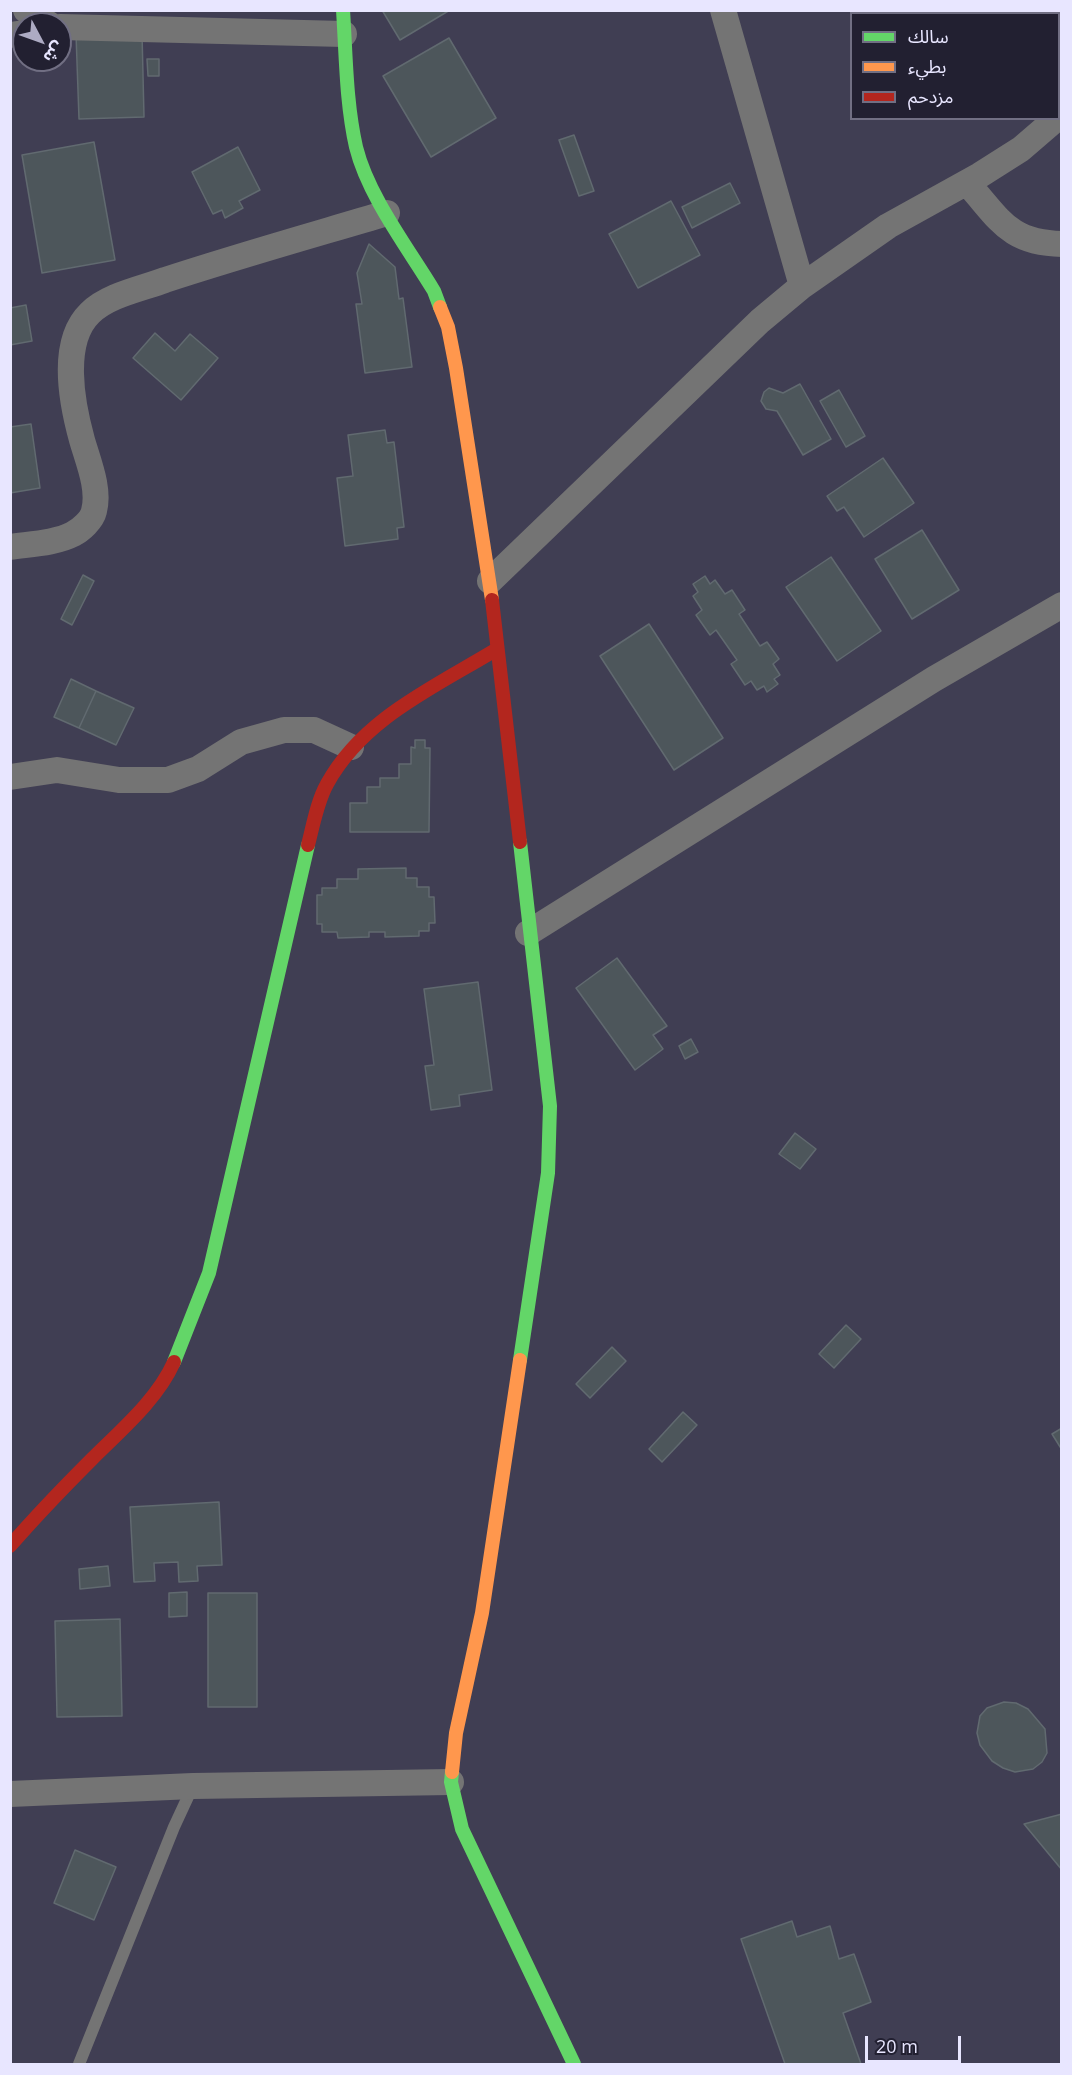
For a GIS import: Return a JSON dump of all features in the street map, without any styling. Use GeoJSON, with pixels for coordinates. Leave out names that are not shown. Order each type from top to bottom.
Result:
{"type":"FeatureCollection","features":[{"type":"Feature","properties":{"kind":"street"},"geometry":{"type":"LineString","coordinates":[[723,10],[802,286]]}},
{"type":"Feature","properties":{"kind":"street"},"geometry":{"type":"LineString","coordinates":[[72,27],[344,22],[349,96],[356,147],[369,183],[434,291],[448,327],[490,581],[528,933],[546,1059],[550,1106],[548,1173],[482,1613],[456,1733],[451,1782],[462,1829],[573,2064]]}},
{"type":"Feature","properties":{"kind":"street"},"geometry":{"type":"LineString","coordinates":[[490,581],[760,321],[802,286],[888,226],[967,183],[1021,149],[1055,120]]}},
{"type":"Feature","properties":{"kind":"street"},"geometry":{"type":"LineString","coordinates":[[967,183],[1007,228],[1022,238],[1036,243],[1062,244]]}},
{"type":"Feature","properties":{"kind":"street"},"geometry":{"type":"LineString","coordinates":[[10,547],[72,535],[84,526],[94,513],[96,499],[93,479],[78,425],[72,369],[74,341],[80,325],[91,312],[108,301],[133,291],[220,262],[387,213]]}},
{"type":"Feature","properties":{"kind":"street"},"geometry":{"type":"LineString","coordinates":[[528,933],[934,679],[1062,605]]}},
{"type":"Feature","properties":{"kind":"street"},"geometry":{"type":"LineString","coordinates":[[10,1546],[49,1502],[138,1413],[167,1377],[187,1332],[209,1273],[312,830],[326,786],[351,747],[387,716],[497,649]]}},
{"type":"Feature","properties":{"kind":"street"},"geometry":{"type":"LineString","coordinates":[[10,777],[57,770],[119,780],[168,780],[198,769],[241,741],[284,730],[314,730],[351,747]]}},
{"type":"Feature","properties":{"kind":"street"},"geometry":{"type":"LineString","coordinates":[[10,1794],[193,1786],[451,1782]]}},
{"type":"Feature","properties":{"kind":"lane"},"geometry":{"type":"LineString","coordinates":[[78,2064],[165,1848],[193,1786]]}},
{"type":"Feature","properties":{"kind":"building"},"geometry":{"type":"Polygon","coordinates":[[[382,10],[450,10],[400,40],[382,10]]]}},
{"type":"Feature","properties":{"kind":"building"},"geometry":{"type":"Polygon","coordinates":[[[142,33],[144,117],[79,119],[76,34],[142,33]]]}},
{"type":"Feature","properties":{"kind":"building"},"geometry":{"type":"Polygon","coordinates":[[[449,38],[496,118],[431,157],[383,76],[449,38]]]}},
{"type":"Feature","properties":{"kind":"building"},"geometry":{"type":"Polygon","coordinates":[[[147,59],[159,59],[159,76],[148,76],[147,59]]]}},
{"type":"Feature","properties":{"kind":"building"},"geometry":{"type":"Polygon","coordinates":[[[574,135],[594,191],[579,196],[559,140],[574,135]]]}},
{"type":"Feature","properties":{"kind":"building"},"geometry":{"type":"Polygon","coordinates":[[[94,142],[115,260],[42,273],[22,155],[94,142]]]}},
{"type":"Feature","properties":{"kind":"building"},"geometry":{"type":"Polygon","coordinates":[[[238,147],[260,190],[239,201],[243,208],[225,218],[222,210],[213,214],[192,172],[238,147]]]}},
{"type":"Feature","properties":{"kind":"building"},"geometry":{"type":"Polygon","coordinates":[[[730,183],[740,203],[692,228],[682,207],[730,183]]]}},
{"type":"Feature","properties":{"kind":"building"},"geometry":{"type":"Polygon","coordinates":[[[671,201],[700,255],[638,288],[609,234],[671,201]]]}},
{"type":"Feature","properties":{"kind":"building"},"geometry":{"type":"Polygon","coordinates":[[[369,244],[395,267],[399,299],[403,298],[412,367],[365,373],[356,304],[362,304],[357,273],[369,244]]]}},
{"type":"Feature","properties":{"kind":"building"},"geometry":{"type":"Polygon","coordinates":[[[26,305],[32,341],[10,345],[10,308],[26,305]]]}},
{"type":"Feature","properties":{"kind":"building"},"geometry":{"type":"Polygon","coordinates":[[[155,333],[175,351],[190,334],[218,358],[181,400],[133,358],[155,333]]]}},
{"type":"Feature","properties":{"kind":"building"},"geometry":{"type":"Polygon","coordinates":[[[800,384],[831,439],[803,455],[777,411],[766,409],[761,401],[764,392],[769,388],[783,393],[800,384]]]}},
{"type":"Feature","properties":{"kind":"building"},"geometry":{"type":"Polygon","coordinates":[[[839,390],[865,436],[846,447],[820,401],[839,390]]]}},
{"type":"Feature","properties":{"kind":"building"},"geometry":{"type":"Polygon","coordinates":[[[31,424],[40,488],[10,493],[10,427],[31,424]]]}},
{"type":"Feature","properties":{"kind":"building"},"geometry":{"type":"Polygon","coordinates":[[[385,430],[387,443],[394,442],[404,527],[397,528],[398,539],[345,546],[337,478],[353,476],[348,435],[385,430]]]}},
{"type":"Feature","properties":{"kind":"building"},"geometry":{"type":"Polygon","coordinates":[[[883,458],[914,503],[864,537],[844,507],[837,511],[827,496],[883,458]]]}},
{"type":"Feature","properties":{"kind":"building"},"geometry":{"type":"Polygon","coordinates":[[[922,530],[959,590],[912,619],[875,559],[922,530]]]}},
{"type":"Feature","properties":{"kind":"building"},"geometry":{"type":"Polygon","coordinates":[[[831,557],[881,631],[837,661],[786,587],[831,557]]]}},
{"type":"Feature","properties":{"kind":"building"},"geometry":{"type":"Polygon","coordinates":[[[83,575],[94,581],[72,625],[61,619],[83,575]]]}},
{"type":"Feature","properties":{"kind":"building"},"geometry":{"type":"Polygon","coordinates":[[[705,576],[710,584],[715,580],[725,594],[732,590],[745,610],[739,614],[760,646],[767,642],[779,659],[773,664],[780,675],[774,679],[778,684],[767,692],[764,686],[757,690],[751,681],[745,685],[731,664],[737,660],[716,630],[710,635],[696,615],[702,610],[693,596],[698,592],[693,584],[705,576]]]}},
{"type":"Feature","properties":{"kind":"building"},"geometry":{"type":"Polygon","coordinates":[[[649,624],[723,738],[674,770],[600,656],[649,624]]]}},
{"type":"Feature","properties":{"kind":"building"},"geometry":{"type":"Polygon","coordinates":[[[71,679],[96,691],[79,728],[54,717],[71,679]]]}},
{"type":"Feature","properties":{"kind":"building"},"geometry":{"type":"Polygon","coordinates":[[[96,691],[134,708],[116,745],[79,728],[96,691]]]}},
{"type":"Feature","properties":{"kind":"building"},"geometry":{"type":"Polygon","coordinates":[[[415,740],[425,740],[425,748],[430,748],[429,832],[350,832],[350,803],[367,803],[367,787],[380,787],[380,778],[399,778],[399,764],[411,764],[411,747],[415,748],[415,740]]]}},
{"type":"Feature","properties":{"kind":"building"},"geometry":{"type":"Polygon","coordinates":[[[406,868],[406,878],[417,878],[417,887],[429,887],[429,897],[434,897],[435,923],[429,923],[429,931],[419,931],[419,936],[385,937],[385,932],[369,932],[369,937],[338,938],[337,932],[322,932],[322,924],[317,924],[317,895],[322,895],[322,888],[337,888],[337,879],[358,879],[358,869],[406,868]]]}},
{"type":"Feature","properties":{"kind":"building"},"geometry":{"type":"Polygon","coordinates":[[[617,958],[667,1026],[653,1035],[663,1049],[635,1070],[576,988],[617,958]]]}},
{"type":"Feature","properties":{"kind":"building"},"geometry":{"type":"Polygon","coordinates":[[[478,982],[492,1090],[459,1095],[460,1106],[431,1110],[425,1066],[434,1065],[424,989],[478,982]]]}},
{"type":"Feature","properties":{"kind":"building"},"geometry":{"type":"Polygon","coordinates":[[[691,1039],[698,1052],[685,1059],[679,1046],[691,1039]]]}},
{"type":"Feature","properties":{"kind":"building"},"geometry":{"type":"Polygon","coordinates":[[[795,1133],[816,1149],[800,1169],[779,1154],[795,1133]]]}},
{"type":"Feature","properties":{"kind":"building"},"geometry":{"type":"Polygon","coordinates":[[[846,1325],[861,1339],[834,1368],[819,1354],[846,1325]]]}},
{"type":"Feature","properties":{"kind":"building"},"geometry":{"type":"Polygon","coordinates":[[[612,1347],[626,1361],[590,1398],[576,1384],[612,1347]]]}},
{"type":"Feature","properties":{"kind":"building"},"geometry":{"type":"Polygon","coordinates":[[[683,1412],[697,1425],[662,1462],[649,1449],[683,1412]]]}},
{"type":"Feature","properties":{"kind":"building"},"geometry":{"type":"Polygon","coordinates":[[[1062,1428],[1062,1450],[1052,1434],[1062,1428]]]}},
{"type":"Feature","properties":{"kind":"building"},"geometry":{"type":"Polygon","coordinates":[[[219,1502],[222,1565],[197,1566],[198,1581],[179,1582],[178,1562],[154,1563],[155,1581],[134,1582],[130,1507],[219,1502]]]}},
{"type":"Feature","properties":{"kind":"building"},"geometry":{"type":"Polygon","coordinates":[[[108,1566],[110,1586],[80,1589],[79,1569],[108,1566]]]}},
{"type":"Feature","properties":{"kind":"building"},"geometry":{"type":"Polygon","coordinates":[[[187,1592],[187,1616],[169,1617],[169,1593],[187,1592]]]}},
{"type":"Feature","properties":{"kind":"building"},"geometry":{"type":"Polygon","coordinates":[[[208,1593],[257,1593],[257,1707],[208,1707],[208,1593]]]}},
{"type":"Feature","properties":{"kind":"building"},"geometry":{"type":"Polygon","coordinates":[[[120,1619],[122,1716],[57,1717],[55,1621],[120,1619]]]}},
{"type":"Feature","properties":{"kind":"building"},"geometry":{"type":"Polygon","coordinates":[[[1004,1702],[1016,1703],[1028,1709],[1045,1729],[1047,1753],[1042,1762],[1033,1769],[1015,1772],[1003,1768],[992,1761],[980,1745],[977,1733],[980,1716],[987,1708],[1004,1702]]]}},
{"type":"Feature","properties":{"kind":"building"},"geometry":{"type":"Polygon","coordinates":[[[1062,1814],[1062,1870],[1024,1824],[1062,1814]]]}},
{"type":"Feature","properties":{"kind":"building"},"geometry":{"type":"Polygon","coordinates":[[[75,1850],[116,1867],[94,1920],[54,1903],[75,1850]]]}},
{"type":"Feature","properties":{"kind":"building"},"geometry":{"type":"Polygon","coordinates":[[[792,1921],[797,1937],[830,1926],[839,1959],[854,1954],[871,2002],[843,2013],[861,2064],[785,2064],[741,1939],[792,1921]]]}},
{"type":"Feature","properties":{"kind":"traffic: fast"},"geometry":{"type":"LineString","coordinates":[[343,10],[350,113],[356,147],[379,203],[434,291],[440,307]]}},
{"type":"Feature","properties":{"kind":"traffic: fast"},"geometry":{"type":"LineString","coordinates":[[520,842],[550,1106],[548,1173],[520,1360]]}},
{"type":"Feature","properties":{"kind":"traffic: fast"},"geometry":{"type":"LineString","coordinates":[[174,1362],[209,1273],[308,845]]}},
{"type":"Feature","properties":{"kind":"traffic: fast"},"geometry":{"type":"LineString","coordinates":[[452,1772],[451,1782],[462,1829],[574,2064]]}},
{"type":"Feature","properties":{"kind":"traffic: slow"},"geometry":{"type":"LineString","coordinates":[[440,307],[448,327],[456,368],[492,600]]}},
{"type":"Feature","properties":{"kind":"traffic: slow"},"geometry":{"type":"LineString","coordinates":[[452,1772],[456,1733],[482,1613],[520,1360]]}},
{"type":"Feature","properties":{"kind":"traffic: jam"},"geometry":{"type":"LineString","coordinates":[[492,600],[520,842]]}},
{"type":"Feature","properties":{"kind":"traffic: jam"},"geometry":{"type":"LineString","coordinates":[[308,845],[318,806],[327,784],[342,761],[360,740],[402,706],[497,649]]}},
{"type":"Feature","properties":{"kind":"traffic: jam"},"geometry":{"type":"LineString","coordinates":[[10,1546],[138,1414],[158,1389],[174,1362]]}}]}
